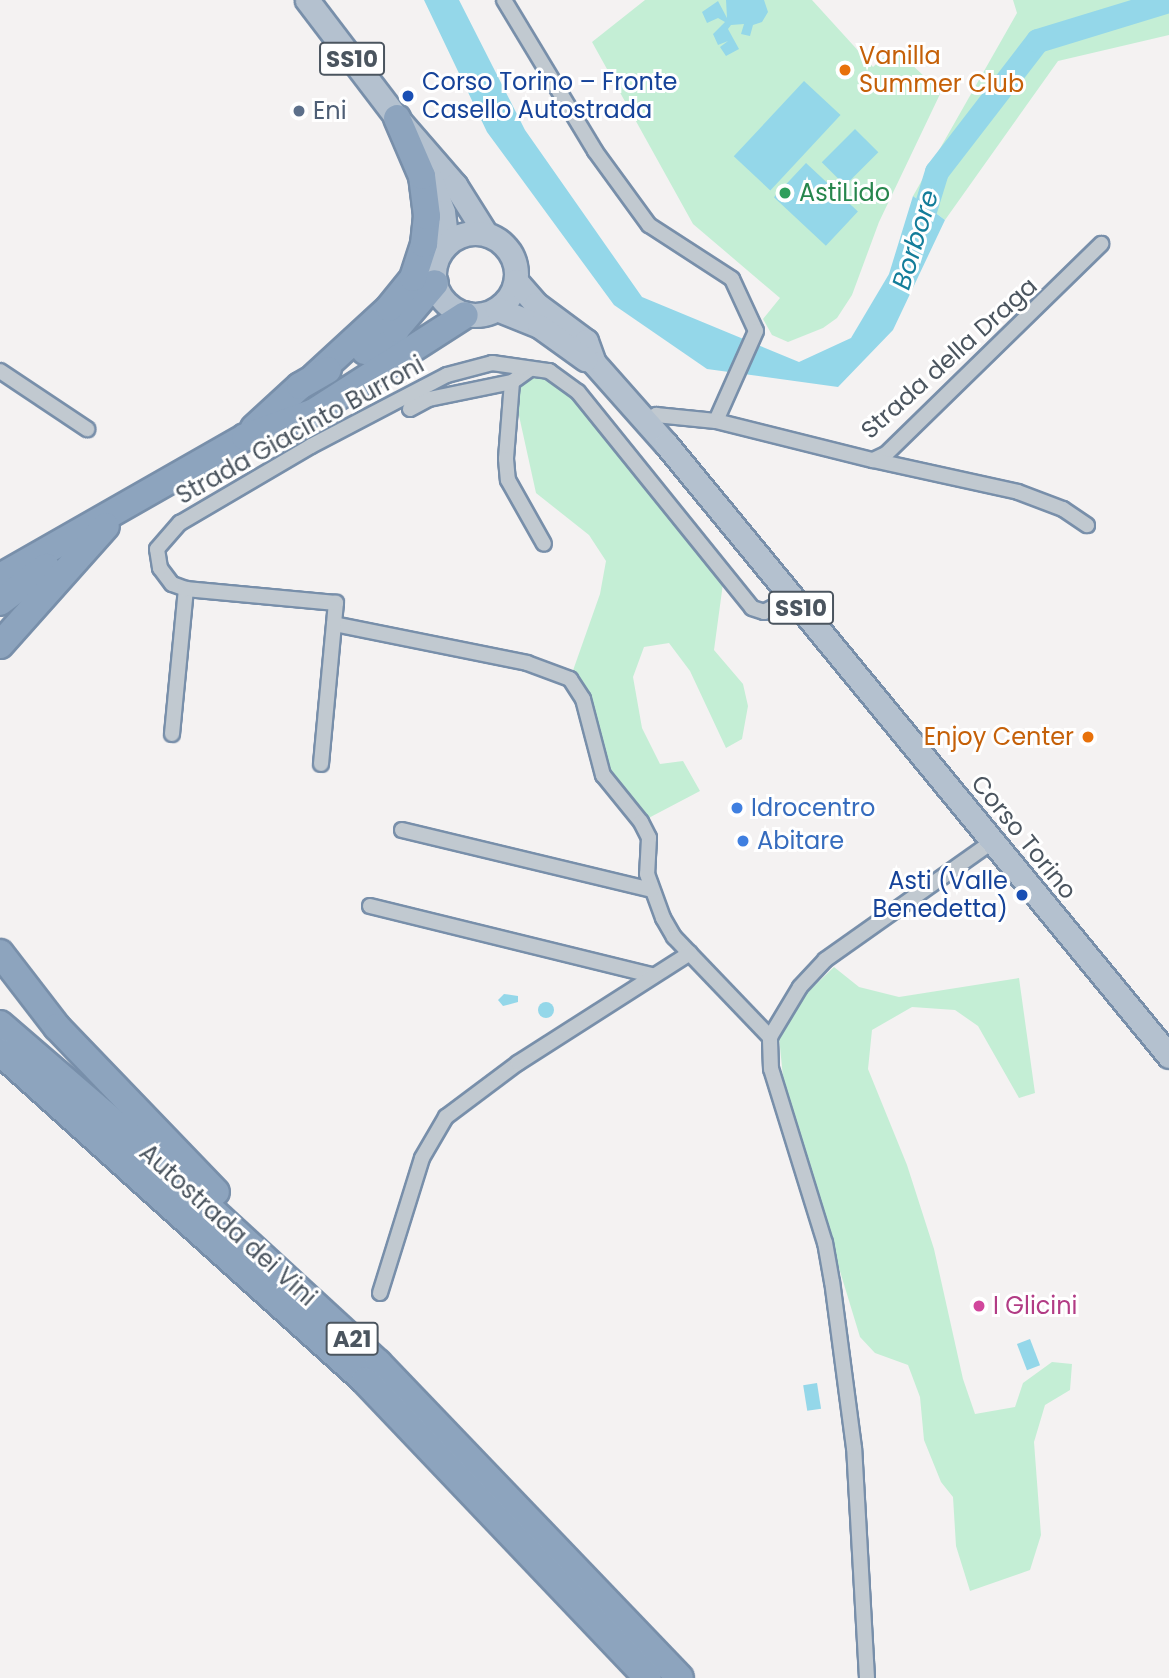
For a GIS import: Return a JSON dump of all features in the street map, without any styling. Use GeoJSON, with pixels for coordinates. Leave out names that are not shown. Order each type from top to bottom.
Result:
{"type":"FeatureCollection","features":[{"type":"Feature","properties":{"kind":"highway"},"geometry":{"type":"LineString","coordinates":[[245,437],[389,308],[413,278],[424,244],[427,216],[422,176],[397,118]]}},
{"type":"Feature","properties":{"kind":"highway"},"geometry":{"type":"LineString","coordinates":[[314,377],[396,329],[435,284]]}},
{"type":"Feature","properties":{"kind":"highway"},"geometry":{"type":"LineString","coordinates":[[0,578],[245,437],[314,412],[465,315]]}},
{"type":"Feature","properties":{"kind":"highway"},"geometry":{"type":"LineString","coordinates":[[0,603],[120,510]]}},
{"type":"Feature","properties":{"kind":"highway"},"geometry":{"type":"LineString","coordinates":[[0,645],[120,510]]}},
{"type":"Feature","properties":{"kind":"highway"},"geometry":{"type":"LineString","coordinates":[[0,953],[57,1027],[378,1363]]}},
{"type":"Feature","properties":{"kind":"highway","name":"Autostrada dei Vini"},"geometry":{"type":"LineString","coordinates":[[0,1024],[153,1157],[378,1363],[680,1678]]}},
{"type":"Feature","properties":{"kind":"highway","name":"Autostrada dei Vini"},"geometry":{"type":"LineString","coordinates":[[0,1052],[365,1381],[648,1678]]}},
{"type":"Feature","properties":{"kind":"main road","name":"Corso Torino"},"geometry":{"type":"LineString","coordinates":[[307,0],[397,118],[455,185],[486,234],[507,247],[517,268],[516,281],[536,304],[581,336],[594,363]]}},
{"type":"Feature","properties":{"kind":"main road","name":"Corso Torino"},"geometry":{"type":"LineString","coordinates":[[397,118],[429,175],[443,212],[447,243],[435,262],[435,284]]}},
{"type":"Feature","properties":{"kind":"main road"},"geometry":{"type":"LineString","coordinates":[[447,243],[459,236],[486,234]]}},
{"type":"Feature","properties":{"kind":"main road"},"geometry":{"type":"LineString","coordinates":[[435,284],[446,303],[465,315],[497,310],[516,281]]}},
{"type":"Feature","properties":{"kind":"main road","name":"Corso Torino"},"geometry":{"type":"LineString","coordinates":[[497,310],[538,326],[594,363],[648,422],[1169,1056]]}},
{"type":"Feature","properties":{"kind":"street"},"geometry":{"type":"LineString","coordinates":[[505,0],[595,151],[649,225],[732,279],[756,331],[716,421]]}},
{"type":"Feature","properties":{"kind":"street","name":"Strada della Draga"},"geometry":{"type":"LineString","coordinates":[[648,422],[656,415],[716,421],[873,460],[896,444],[1101,244]]}},
{"type":"Feature","properties":{"kind":"street","name":"Strada Giacinto Burroni"},"geometry":{"type":"LineString","coordinates":[[186,589],[172,584],[160,568],[157,549],[180,523],[311,446],[447,375],[492,363],[549,371],[578,392],[752,608],[764,612],[792,597]]}},
{"type":"Feature","properties":{"kind":"street"},"geometry":{"type":"LineString","coordinates":[[410,409],[429,399],[512,382],[530,369]]}},
{"type":"Feature","properties":{"kind":"street"},"geometry":{"type":"LineString","coordinates":[[0,372],[87,429]]}},
{"type":"Feature","properties":{"kind":"street"},"geometry":{"type":"LineString","coordinates":[[512,382],[508,480],[544,544]]}},
{"type":"Feature","properties":{"kind":"street"},"geometry":{"type":"LineString","coordinates":[[873,460],[1018,492],[1063,509],[1087,525]]}},
{"type":"Feature","properties":{"kind":"street"},"geometry":{"type":"LineString","coordinates":[[172,734],[186,589],[336,603],[321,764]]}},
{"type":"Feature","properties":{"kind":"street"},"geometry":{"type":"LineString","coordinates":[[334,624],[527,663],[570,679],[583,699],[603,775],[649,838],[647,873],[674,937],[770,1037]]}},
{"type":"Feature","properties":{"kind":"street"},"geometry":{"type":"LineString","coordinates":[[402,830],[652,890]]}},
{"type":"Feature","properties":{"kind":"street"},"geometry":{"type":"LineString","coordinates":[[867,1678],[854,1448],[832,1282],[821,1230],[771,1069],[770,1037],[800,987],[825,960],[993,841]]}},
{"type":"Feature","properties":{"kind":"street"},"geometry":{"type":"LineString","coordinates":[[370,906],[654,976]]}},
{"type":"Feature","properties":{"kind":"street"},"geometry":{"type":"LineString","coordinates":[[380,1293],[422,1158],[446,1117],[518,1063],[690,953]]}},
{"type":"Feature","properties":{"kind":"green space","name":"AstiLido"},"geometry":{"type":"Polygon","coordinates":[[[645,0],[812,0],[873,67],[894,48],[941,92],[879,222],[852,295],[837,318],[823,328],[788,342],[772,335],[763,319],[780,298],[693,224],[592,42],[645,0]]]}},
{"type":"Feature","properties":{"kind":"green space"},"geometry":{"type":"Polygon","coordinates":[[[1013,0],[1169,0],[1169,35],[1058,61],[945,220],[913,196],[1017,13],[1013,0]]]}},
{"type":"Feature","properties":{"kind":"green space"},"geometry":{"type":"Polygon","coordinates":[[[530,369],[578,392],[724,576],[714,650],[743,684],[748,706],[742,739],[726,748],[690,671],[669,643],[644,647],[633,677],[642,728],[660,764],[683,761],[700,791],[641,822],[603,775],[570,679],[600,594],[606,561],[589,535],[536,493],[514,393],[530,369]]]}},
{"type":"Feature","properties":{"kind":"green space"},"geometry":{"type":"Polygon","coordinates":[[[834,967],[859,987],[899,997],[1019,978],[1035,1093],[1019,1098],[978,1026],[955,1010],[912,1007],[872,1030],[868,1069],[907,1165],[934,1249],[963,1379],[975,1414],[1015,1407],[1023,1383],[1052,1362],[1072,1364],[1070,1390],[1045,1405],[1034,1442],[1041,1535],[1030,1570],[970,1591],[956,1546],[953,1497],[941,1482],[924,1440],[920,1397],[908,1365],[875,1353],[860,1337],[784,1087],[779,1037],[808,992],[834,967]]]}},
{"type":"Feature","properties":{"kind":"water"},"geometry":{"type":"Polygon","coordinates":[[[424,0],[459,0],[525,130],[642,297],[799,362],[851,338],[889,274],[913,196],[945,220],[893,330],[838,387],[707,369],[614,305],[487,132],[424,0]]]}},
{"type":"Feature","properties":{"kind":"water"},"geometry":{"type":"Polygon","coordinates":[[[726,0],[764,0],[768,12],[762,22],[753,25],[750,36],[741,34],[744,24],[731,25],[728,29],[739,49],[726,56],[720,47],[728,41],[718,45],[713,34],[725,22],[718,18],[707,23],[702,12],[718,1],[727,18],[726,0]]]}},
{"type":"Feature","properties":{"kind":"water"},"geometry":{"type":"Polygon","coordinates":[[[804,81],[841,115],[770,190],[734,156],[804,81]]]}},
{"type":"Feature","properties":{"kind":"water"},"geometry":{"type":"Polygon","coordinates":[[[855,129],[878,152],[845,186],[822,162],[855,129]]]}},
{"type":"Feature","properties":{"kind":"water"},"geometry":{"type":"Polygon","coordinates":[[[806,163],[858,211],[826,246],[774,197],[806,163]]]}},
{"type":"Feature","properties":{"kind":"water"},"geometry":{"type":"Polygon","coordinates":[[[504,994],[518,996],[518,1002],[503,1006],[498,1000],[504,994]]]}},
{"type":"Feature","properties":{"kind":"water"},"geometry":{"type":"Polygon","coordinates":[[[543,1002],[549,1002],[554,1010],[552,1016],[543,1018],[538,1013],[538,1007],[543,1002]]]}},
{"type":"Feature","properties":{"kind":"water"},"geometry":{"type":"Polygon","coordinates":[[[1030,1339],[1040,1365],[1027,1370],[1017,1344],[1030,1339]]]}},
{"type":"Feature","properties":{"kind":"water"},"geometry":{"type":"Polygon","coordinates":[[[817,1383],[821,1409],[807,1411],[803,1385],[817,1383]]]}},
{"type":"Feature","properties":{"kind":"waterway","name":"Borbore"},"geometry":{"type":"LineString","coordinates":[[917,237],[937,172],[1038,41],[1169,1]]}},
{"type":"Feature","properties":{"kind":"place","name":"Vanilla Summer Club"},"geometry":{"type":"Point","coordinates":[845,70]}},
{"type":"Feature","properties":{"kind":"place","name":"Corso Torino – Fronte Casello Autostrada"},"geometry":{"type":"Point","coordinates":[408,96]}},
{"type":"Feature","properties":{"kind":"place","name":"Eni"},"geometry":{"type":"Point","coordinates":[299,111]}},
{"type":"Feature","properties":{"kind":"place","name":"AstiLido"},"geometry":{"type":"Point","coordinates":[785,193]}},
{"type":"Feature","properties":{"kind":"place","name":"Enjoy Center"},"geometry":{"type":"Point","coordinates":[1088,737]}},
{"type":"Feature","properties":{"kind":"place","name":"Idrocentro"},"geometry":{"type":"Point","coordinates":[737,808]}},
{"type":"Feature","properties":{"kind":"place","name":"Abitare"},"geometry":{"type":"Point","coordinates":[743,841]}},
{"type":"Feature","properties":{"kind":"place","name":"Asti (Valle Benedetta)"},"geometry":{"type":"Point","coordinates":[1022,895]}},
{"type":"Feature","properties":{"kind":"place","name":"I Glicini"},"geometry":{"type":"Point","coordinates":[979,1306]}}]}
